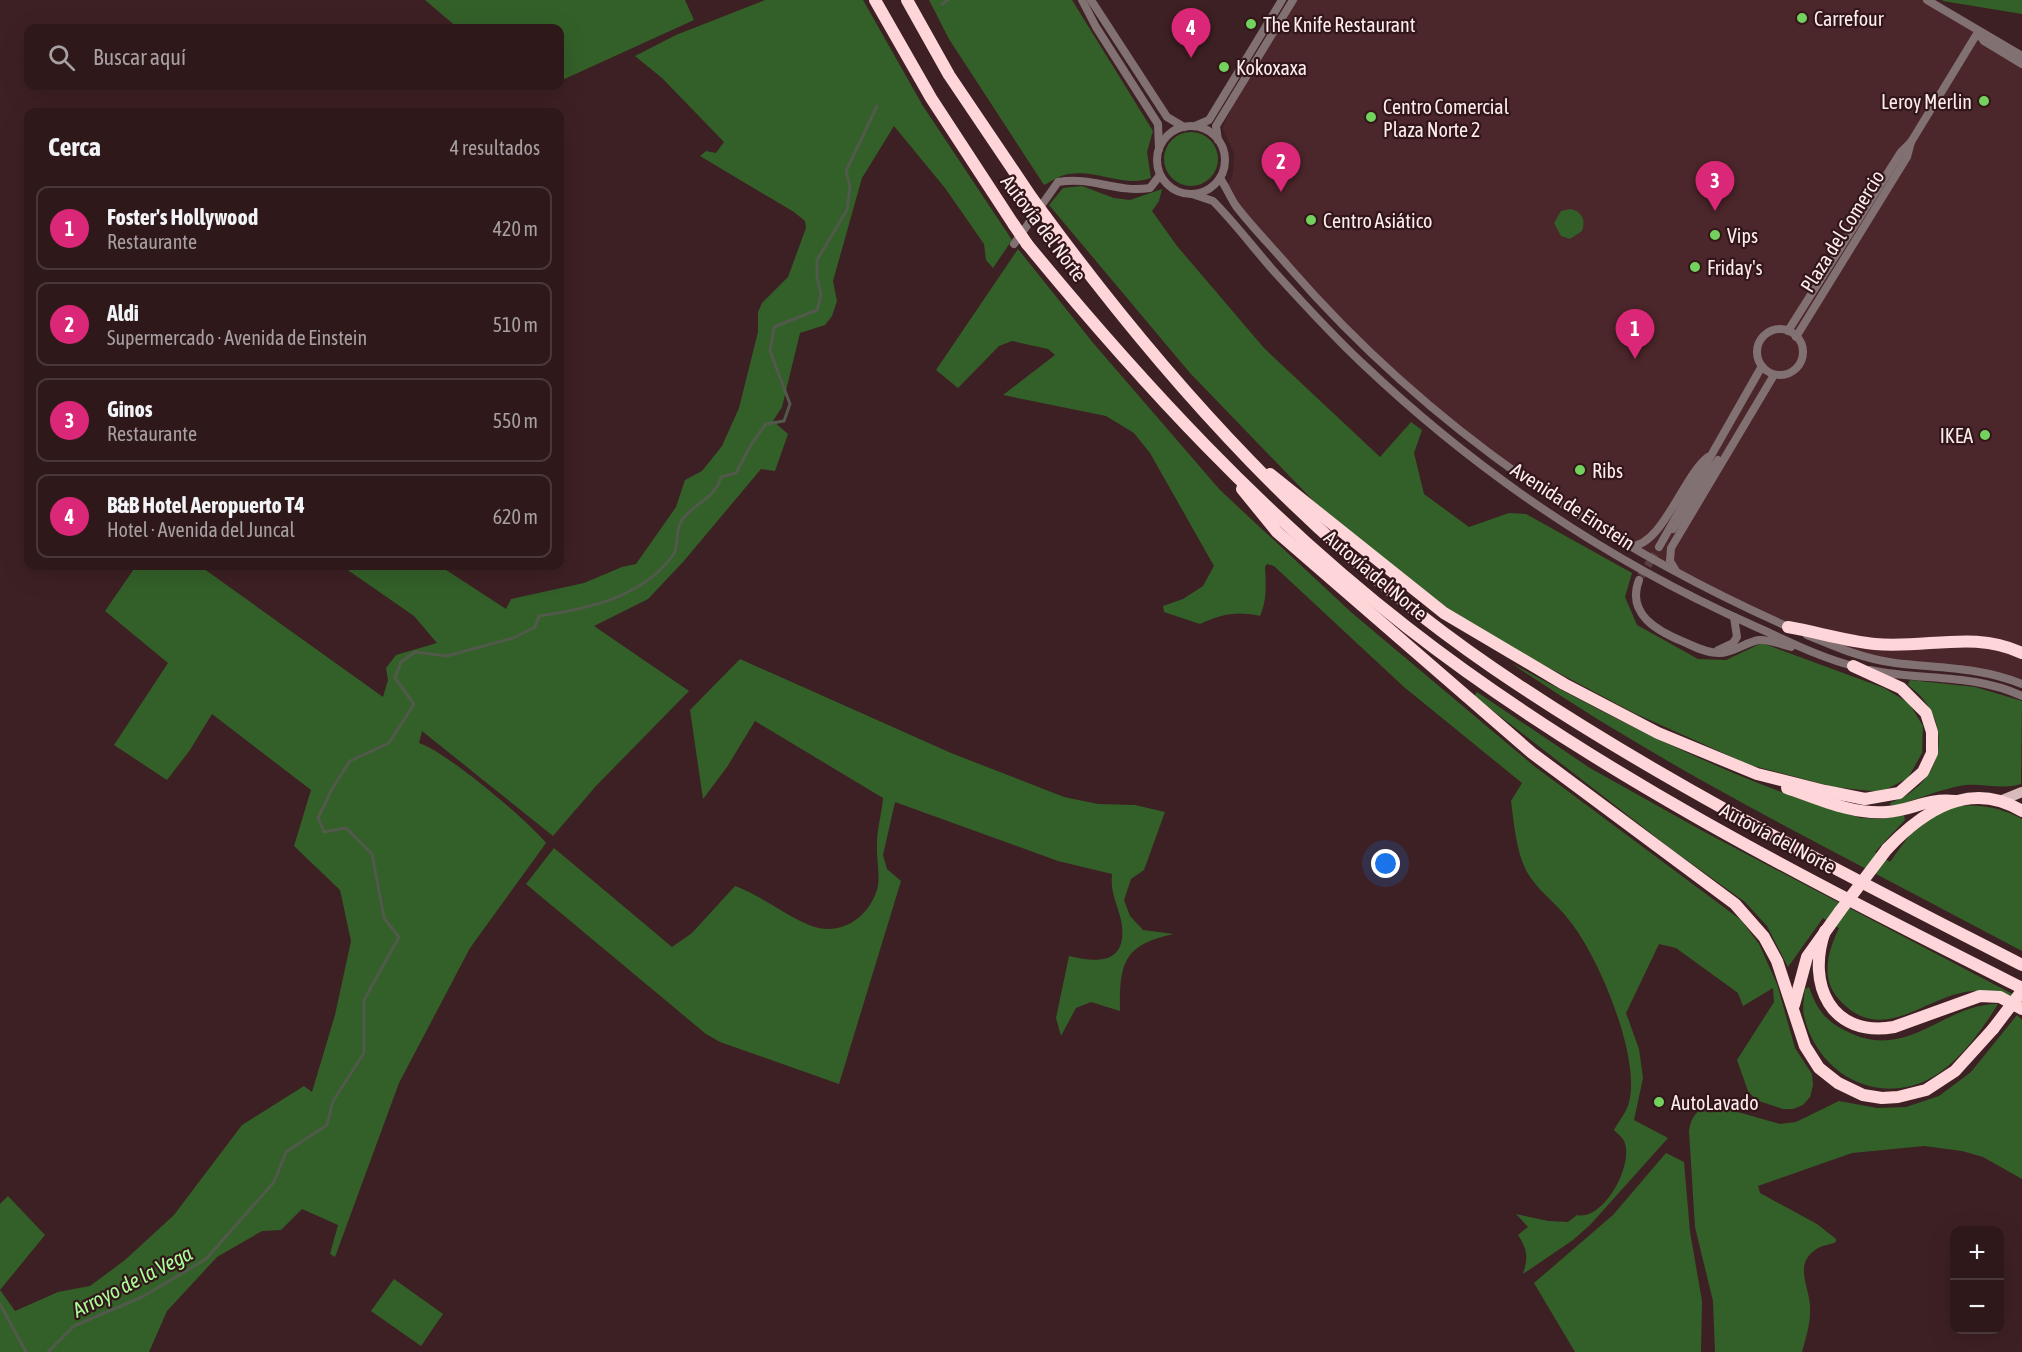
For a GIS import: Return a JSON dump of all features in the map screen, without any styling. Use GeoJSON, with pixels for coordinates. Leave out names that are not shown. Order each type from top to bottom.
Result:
{"type":"FeatureCollection","features":[{"type":"Feature","properties":{"kind":"highway","name":"Autovía del Norte"},"geometry":{"type":"LineString","coordinates":[[875,0],[931,98],[1028,244],[1104,338],[1225,466],[1318,552],[1409,629],[1482,682],[1594,757],[1700,819],[2022,989]]}},
{"type":"Feature","properties":{"kind":"highway","name":"Autovía del Norte"},"geometry":{"type":"LineString","coordinates":[[907,0],[948,75],[1032,198],[1129,327],[1278,491],[1335,543],[1389,588],[1492,667],[1601,737],[1708,800],[2022,965]]}},
{"type":"Feature","properties":{"kind":"highway"},"geometry":{"type":"LineString","coordinates":[[1237,448],[1444,612],[1564,684],[1658,733],[1784,787],[1864,812],[1904,809],[1936,799],[2000,801],[2022,811]]}},
{"type":"Feature","properties":{"kind":"highway"},"geometry":{"type":"LineString","coordinates":[[1225,466],[1277,532],[1532,753],[1735,904],[1764,937],[1773,953],[1784,976],[1805,1046],[1819,1068],[1850,1090],[1872,1097],[1898,1097],[1926,1090],[1955,1071],[1993,1029],[2022,989]]}},
{"type":"Feature","properties":{"kind":"highway"},"geometry":{"type":"LineString","coordinates":[[1788,627],[1873,644],[1919,645],[1977,640],[1998,644],[2022,653]]}},
{"type":"Feature","properties":{"kind":"highway"},"geometry":{"type":"LineString","coordinates":[[1757,774],[1865,799],[1899,793],[1923,772],[1932,753],[1932,732],[1926,713],[1901,688],[1853,666]]}},
{"type":"Feature","properties":{"kind":"highway"},"geometry":{"type":"LineString","coordinates":[[1793,1009],[1807,957],[1887,849],[1921,817],[1935,808],[1955,801]]}},
{"type":"Feature","properties":{"kind":"highway"},"geometry":{"type":"LineString","coordinates":[[1825,931],[1817,954],[1817,971],[1823,992],[1839,1015],[1860,1026],[1881,1029],[1894,1027],[1980,996],[2000,997],[2022,1009]]}},
{"type":"Feature","properties":{"kind":"main road"},"geometry":{"type":"LineString","coordinates":[[2000,801],[2022,792]]}},
{"type":"Feature","properties":{"kind":"street"},"geometry":{"type":"LineString","coordinates":[[1082,0],[1096,27],[1158,124],[1157,167],[1160,175],[1174,190],[1192,195],[1213,187],[1220,178],[1225,159],[1216,126],[1293,0]]}},
{"type":"Feature","properties":{"kind":"street"},"geometry":{"type":"LineString","coordinates":[[1091,0],[1167,117],[1184,127]]}},
{"type":"Feature","properties":{"kind":"street"},"geometry":{"type":"LineString","coordinates":[[1158,149],[1164,139],[1184,127],[1195,126],[1209,120],[1282,0]]}},
{"type":"Feature","properties":{"kind":"street"},"geometry":{"type":"LineString","coordinates":[[1930,1],[1978,32],[2022,56]]}},
{"type":"Feature","properties":{"kind":"street"},"geometry":{"type":"LineString","coordinates":[[1978,32],[1984,41],[2022,64]]}},
{"type":"Feature","properties":{"kind":"street","name":"Plaza del Comercio"},"geometry":{"type":"LineString","coordinates":[[1792,334],[1907,156],[1911,142],[1978,32]]}},
{"type":"Feature","properties":{"kind":"street"},"geometry":{"type":"LineString","coordinates":[[1195,126],[1212,133],[1218,140]]}},
{"type":"Feature","properties":{"kind":"street"},"geometry":{"type":"LineString","coordinates":[[1014,244],[1058,182],[1079,179],[1130,191],[1150,188],[1160,175]]}},
{"type":"Feature","properties":{"kind":"street","name":"Avenida de Einstein"},"geometry":{"type":"LineString","coordinates":[[1220,178],[1235,204],[1317,299],[1393,373],[1463,433],[1515,472],[1627,546],[1686,579],[1840,649],[1893,663],[1992,673],[2022,684]]}},
{"type":"Feature","properties":{"kind":"street","name":"Avenida de Einstein"},"geometry":{"type":"LineString","coordinates":[[1192,195],[1213,201],[1307,308],[1361,363],[1462,450],[1584,537],[1672,586],[1734,617],[1823,656],[1853,666],[1890,673],[1964,679],[1989,684],[2022,696]]}},
{"type":"Feature","properties":{"kind":"street"},"geometry":{"type":"LineString","coordinates":[[1773,331],[1792,334],[1802,350],[1799,364],[1789,373],[1774,375],[1762,366],[1757,354],[1761,340],[1773,331]]}},
{"type":"Feature","properties":{"kind":"street"},"geometry":{"type":"LineString","coordinates":[[1762,366],[1657,550],[1725,454],[1774,375]]}},
{"type":"Feature","properties":{"kind":"street"},"geometry":{"type":"LineString","coordinates":[[1627,546],[1639,545],[1650,539],[1692,473],[1711,454]]}},
{"type":"Feature","properties":{"kind":"street"},"geometry":{"type":"LineString","coordinates":[[1686,579],[1670,561],[1671,548],[1721,466],[1725,454]]}},
{"type":"Feature","properties":{"kind":"street"},"geometry":{"type":"LineString","coordinates":[[1639,580],[1635,595],[1643,617],[1652,626],[1676,639],[1707,651],[1725,653],[1753,641],[1767,640],[1823,656]]}},
{"type":"Feature","properties":{"kind":"street"},"geometry":{"type":"LineString","coordinates":[[1707,651],[1716,651],[1733,643],[1737,637],[1734,617]]}},
{"type":"Feature","properties":{"kind":"shaded area"},"geometry":{"type":"Polygon","coordinates":[[[1293,0],[1936,0],[2022,51],[2022,684],[1992,673],[1869,658],[1686,579],[1543,493],[1369,352],[1235,204],[1227,188],[1233,173],[1234,153],[1222,128],[1246,78],[1293,0]]]}},
{"type":"Feature","properties":{"kind":"green space"},"geometry":{"type":"Polygon","coordinates":[[[425,0],[685,0],[694,20],[564,79],[564,24],[453,24],[425,0]]]}},
{"type":"Feature","properties":{"kind":"green space"},"geometry":{"type":"Polygon","coordinates":[[[765,0],[863,0],[923,106],[1012,240],[993,268],[986,260],[984,244],[945,188],[894,126],[862,178],[833,281],[837,301],[832,316],[825,325],[800,333],[782,407],[773,421],[788,434],[775,471],[761,469],[683,562],[648,599],[594,626],[689,691],[596,786],[553,836],[422,731],[419,743],[448,759],[486,788],[546,843],[470,948],[399,1083],[335,1257],[330,1254],[338,1225],[302,1209],[281,1230],[262,1231],[217,1257],[167,1311],[149,1352],[0,1352],[0,1290],[15,1311],[58,1292],[90,1286],[125,1260],[174,1215],[242,1125],[304,1086],[312,1092],[335,1015],[351,941],[340,890],[294,846],[311,790],[212,714],[190,750],[167,780],[114,745],[168,663],[105,611],[133,570],[206,570],[383,697],[388,680],[386,668],[396,655],[437,643],[414,616],[348,570],[446,570],[506,609],[511,599],[584,583],[622,567],[636,564],[676,507],[685,480],[702,471],[722,446],[739,408],[758,332],[758,312],[762,303],[788,277],[806,228],[805,221],[794,212],[700,156],[706,151],[716,153],[724,142],[662,78],[635,56],[676,35],[765,0]]]}},
{"type":"Feature","properties":{"kind":"green space"},"geometry":{"type":"Polygon","coordinates":[[[929,0],[1072,0],[1153,131],[1147,152],[1151,178],[1131,181],[1080,173],[1063,176],[1044,185],[949,39],[929,0]]]}},
{"type":"Feature","properties":{"kind":"green space"},"geometry":{"type":"Polygon","coordinates":[[[1943,0],[2022,0],[2022,14],[1943,1],[1943,0]]]}},
{"type":"Feature","properties":{"kind":"green space"},"geometry":{"type":"Polygon","coordinates":[[[1191,132],[1201,134],[1210,140],[1216,149],[1218,159],[1216,169],[1210,178],[1201,184],[1191,186],[1181,184],[1172,178],[1166,169],[1164,159],[1166,149],[1172,140],[1181,134],[1191,132]]]}},
{"type":"Feature","properties":{"kind":"green space"},"geometry":{"type":"Polygon","coordinates":[[[1082,186],[1114,198],[1130,200],[1162,189],[1159,201],[1152,211],[1177,246],[1264,348],[1380,457],[1411,422],[1422,430],[1414,453],[1424,494],[1469,527],[1509,513],[1526,514],[1632,573],[1625,597],[1637,625],[1698,659],[1726,660],[1762,643],[1884,688],[1909,703],[1923,726],[1922,753],[1908,778],[1881,792],[1834,787],[1750,765],[1634,713],[1472,627],[1330,518],[1190,373],[1049,205],[1063,188],[1082,186]]]}},
{"type":"Feature","properties":{"kind":"green space"},"geometry":{"type":"Polygon","coordinates":[[[1570,209],[1580,214],[1584,223],[1582,231],[1570,239],[1561,236],[1554,223],[1561,211],[1570,209]]]}},
{"type":"Feature","properties":{"kind":"green space"},"geometry":{"type":"Polygon","coordinates":[[[1018,249],[1094,344],[1220,490],[1352,613],[1534,766],[1741,920],[1759,944],[1777,984],[1795,1048],[1812,1074],[1813,1085],[1810,1097],[1803,1105],[1793,1109],[1783,1109],[1756,1100],[1748,1091],[1737,1060],[1774,1002],[1773,988],[1743,1006],[1738,993],[1676,948],[1659,944],[1626,1013],[1639,1049],[1643,1078],[1634,1120],[1668,1138],[1590,1225],[1573,1240],[1523,1274],[1526,1254],[1518,1235],[1528,1227],[1516,1214],[1548,1221],[1568,1222],[1577,1215],[1587,1215],[1597,1210],[1614,1189],[1621,1176],[1626,1151],[1624,1141],[1614,1130],[1628,1106],[1631,1083],[1623,1034],[1604,981],[1580,936],[1559,908],[1536,885],[1520,856],[1511,801],[1522,783],[1404,687],[1274,566],[1267,564],[1265,567],[1265,598],[1260,616],[1229,614],[1200,624],[1164,612],[1163,606],[1183,599],[1203,586],[1214,566],[1150,453],[1134,433],[1106,416],[1003,395],[1055,355],[1048,349],[1012,341],[999,346],[958,388],[936,370],[1018,249]]]}},
{"type":"Feature","properties":{"kind":"green space"},"geometry":{"type":"Polygon","coordinates":[[[740,659],[951,753],[1064,797],[1098,804],[1135,805],[1165,812],[1144,870],[1131,879],[1124,900],[1130,916],[1143,930],[1174,934],[1144,944],[1128,958],[1121,980],[1120,1011],[1091,1002],[1076,1008],[1061,1036],[1056,1018],[1069,956],[1092,960],[1102,959],[1110,957],[1121,944],[1121,920],[1113,892],[1112,874],[1058,861],[895,802],[883,855],[887,869],[901,881],[839,1084],[720,1042],[706,1034],[526,884],[554,848],[672,947],[692,933],[735,886],[799,921],[820,928],[841,927],[859,917],[866,910],[878,885],[877,838],[883,798],[755,721],[727,767],[703,799],[690,710],[740,659]]]}},
{"type":"Feature","properties":{"kind":"green space"},"geometry":{"type":"Polygon","coordinates":[[[1511,663],[1639,730],[1770,788],[1861,818],[1880,819],[1904,815],[1905,820],[1875,852],[1890,862],[1915,829],[1926,819],[1952,807],[1981,806],[2022,819],[2022,951],[1698,778],[1635,742],[1511,663]]]}},
{"type":"Feature","properties":{"kind":"green space"},"geometry":{"type":"Polygon","coordinates":[[[1910,680],[1975,687],[2022,701],[2021,784],[2014,786],[1965,785],[1891,807],[1890,803],[1909,794],[1923,781],[1933,766],[1938,750],[1938,732],[1933,715],[1923,699],[1908,685],[1910,680]]]}},
{"type":"Feature","properties":{"kind":"green space"},"geometry":{"type":"Polygon","coordinates":[[[1477,692],[1590,768],[1699,829],[2022,999],[2022,1004],[1992,993],[1973,991],[1955,994],[1904,1015],[1887,1019],[1870,1019],[1854,1012],[1837,997],[1829,980],[1829,954],[1839,928],[1823,918],[1788,967],[1767,926],[1745,902],[1670,848],[1474,696],[1477,692]]]}},
{"type":"Feature","properties":{"kind":"green space"},"geometry":{"type":"Polygon","coordinates":[[[1809,987],[1827,1019],[1846,1031],[1868,1039],[1888,1040],[1907,1036],[1960,1012],[1979,1006],[1998,1004],[1975,1038],[1946,1068],[1923,1082],[1903,1088],[1883,1088],[1865,1085],[1848,1077],[1820,1052],[1810,1035],[1803,1013],[1805,989],[1809,987]]]}},
{"type":"Feature","properties":{"kind":"green space"},"geometry":{"type":"Polygon","coordinates":[[[2017,1015],[2022,1020],[2022,1179],[1983,1157],[1962,1151],[1924,1146],[1852,1153],[1758,1186],[1760,1193],[1817,1224],[1836,1239],[1836,1242],[1815,1250],[1805,1262],[1804,1276],[1810,1312],[1802,1352],[1715,1352],[1713,1301],[1695,1227],[1689,1131],[1691,1121],[1696,1114],[1703,1108],[1713,1105],[1780,1124],[1796,1122],[1839,1101],[1877,1108],[1906,1107],[1939,1096],[1971,1072],[2017,1015]]]}},
{"type":"Feature","properties":{"kind":"green space"},"geometry":{"type":"Polygon","coordinates":[[[1666,1153],[1684,1162],[1690,1232],[1702,1301],[1701,1352],[1575,1352],[1534,1283],[1613,1215],[1666,1153]]]}},
{"type":"Feature","properties":{"kind":"green space"},"geometry":{"type":"Polygon","coordinates":[[[8,1196],[45,1235],[0,1290],[0,1204],[8,1196]]]}},
{"type":"Feature","properties":{"kind":"green space"},"geometry":{"type":"Polygon","coordinates":[[[394,1279],[443,1314],[421,1346],[371,1311],[394,1279]]]}},
{"type":"Feature","properties":{"kind":"waterway","name":"Arroyo de la Vega"},"geometry":{"type":"LineString","coordinates":[[942,4],[948,0]]}},
{"type":"Feature","properties":{"kind":"waterway","name":"Arroyo de la Vega"},"geometry":{"type":"LineString","coordinates":[[48,1352],[74,1326],[142,1297],[206,1259],[274,1182],[286,1152],[327,1125],[333,1101],[364,1053],[364,1000],[399,937],[384,918],[372,854],[346,828],[324,832],[318,818],[332,789],[350,761],[389,743],[414,704],[395,678],[401,662],[415,652],[447,656],[513,638],[535,627],[539,616],[595,605],[613,599],[646,581],[673,555],[680,524],[687,514],[714,491],[721,477],[736,473],[752,443],[766,424],[784,421],[790,404],[770,351],[774,327],[817,310],[821,295],[817,277],[817,260],[847,210],[850,187],[846,171],[877,106]]}},
{"type":"Feature","properties":{"kind":"waterway"},"geometry":{"type":"LineString","coordinates":[[0,1304],[26,1352]]}},
{"type":"Feature","properties":{"kind":"tunnel"},"geometry":{"type":"LineString","coordinates":[[1641,576],[1655,554]]}},
{"type":"Feature","properties":{"kind":"place","name":"Carrefour"},"geometry":{"type":"Point","coordinates":[1802,18]}},
{"type":"Feature","properties":{"kind":"place","name":"The Knife Restaurant"},"geometry":{"type":"Point","coordinates":[1251,24]}},
{"type":"Feature","properties":{"kind":"place","name":"B&B Hotel Aeropuerto T4"},"geometry":{"type":"Point","coordinates":[1191,58]}},
{"type":"Feature","properties":{"kind":"place","name":"Kokoxaxa"},"geometry":{"type":"Point","coordinates":[1224,67]}},
{"type":"Feature","properties":{"kind":"place","name":"Leroy Merlin"},"geometry":{"type":"Point","coordinates":[1984,101]}},
{"type":"Feature","properties":{"kind":"place","name":"Centro Comercial Plaza Norte 2"},"geometry":{"type":"Point","coordinates":[1371,117]}},
{"type":"Feature","properties":{"kind":"place","name":"Aldi"},"geometry":{"type":"Point","coordinates":[1281,192]}},
{"type":"Feature","properties":{"kind":"place","name":"Ginos"},"geometry":{"type":"Point","coordinates":[1715,211]}},
{"type":"Feature","properties":{"kind":"place","name":"Centro Asiático"},"geometry":{"type":"Point","coordinates":[1311,220]}},
{"type":"Feature","properties":{"kind":"place","name":"Vips"},"geometry":{"type":"Point","coordinates":[1715,235]}},
{"type":"Feature","properties":{"kind":"place","name":"Friday's"},"geometry":{"type":"Point","coordinates":[1695,267]}},
{"type":"Feature","properties":{"kind":"place","name":"Foster's Hollywood"},"geometry":{"type":"Point","coordinates":[1635,359]}},
{"type":"Feature","properties":{"kind":"place","name":"IKEA"},"geometry":{"type":"Point","coordinates":[1985,435]}},
{"type":"Feature","properties":{"kind":"place","name":"Ribs"},"geometry":{"type":"Point","coordinates":[1580,470]}},
{"type":"Feature","properties":{"kind":"place","name":"AutoLavado"},"geometry":{"type":"Point","coordinates":[1659,1102]}}]}
